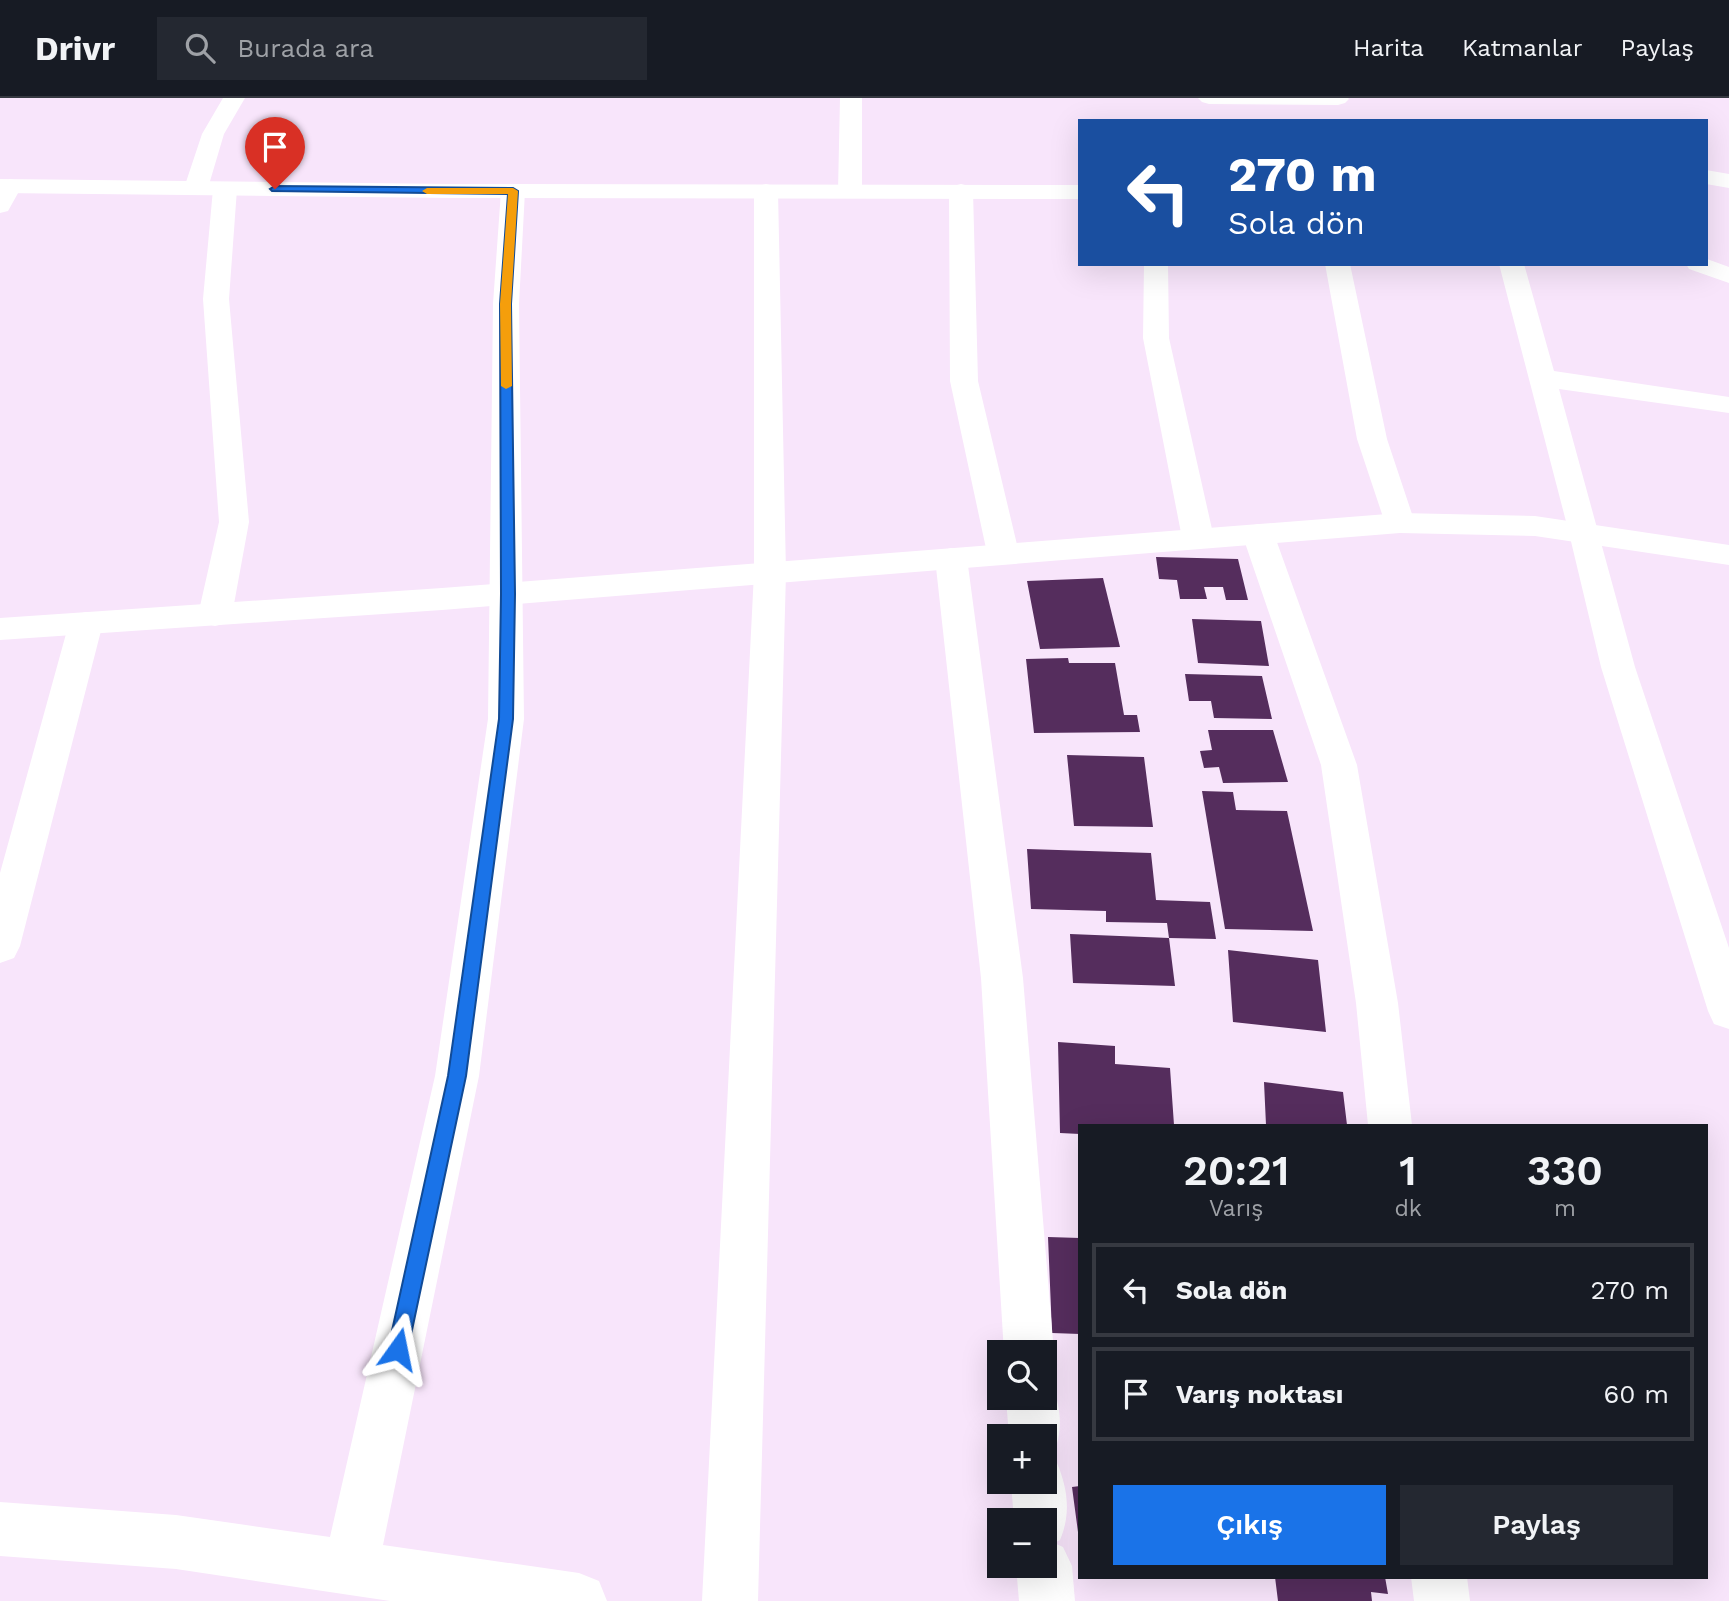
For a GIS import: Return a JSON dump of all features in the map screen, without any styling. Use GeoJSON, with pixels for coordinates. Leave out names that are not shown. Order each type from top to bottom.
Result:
{"type":"FeatureCollection","features":[{"type":"Feature","properties":{"kind":"street"},"geometry":{"type":"LineString","coordinates":[[196,188],[213,134],[234,98]]}},
{"type":"Feature","properties":{"kind":"street"},"geometry":{"type":"LineString","coordinates":[[850,191],[851,98]]}},
{"type":"Feature","properties":{"kind":"street"},"geometry":{"type":"LineString","coordinates":[[1209,98],[1338,99],[1345,119]]}},
{"type":"Feature","properties":{"kind":"street"},"geometry":{"type":"LineString","coordinates":[[1708,177],[1729,181]]}},
{"type":"Feature","properties":{"kind":"street"},"geometry":{"type":"LineString","coordinates":[[3,193],[196,188],[1078,192]]}},
{"type":"Feature","properties":{"kind":"street"},"geometry":{"type":"LineString","coordinates":[[215,615],[234,522],[216,299],[225,189]]}},
{"type":"Feature","properties":{"kind":"street"},"geometry":{"type":"LineString","coordinates":[[351,1567],[457,1076],[506,719],[506,304],[513,191]]}},
{"type":"Feature","properties":{"kind":"street"},"geometry":{"type":"LineString","coordinates":[[730,1601],[771,573],[766,191]]}},
{"type":"Feature","properties":{"kind":"street"},"geometry":{"type":"LineString","coordinates":[[961,191],[964,381],[1003,554]]}},
{"type":"Feature","properties":{"kind":"street"},"geometry":{"type":"LineString","coordinates":[[1156,266],[1156,338],[1198,538]]}},
{"type":"Feature","properties":{"kind":"street"},"geometry":{"type":"LineString","coordinates":[[1337,266],[1372,439],[1400,523]]}},
{"type":"Feature","properties":{"kind":"street"},"geometry":{"type":"LineString","coordinates":[[1512,266],[1544,378],[1618,667],[1729,1012]]}},
{"type":"Feature","properties":{"kind":"street"},"geometry":{"type":"LineString","coordinates":[[1704,266],[1729,275]]}},
{"type":"Feature","properties":{"kind":"street"},"geometry":{"type":"LineString","coordinates":[[1544,378],[1729,405]]}},
{"type":"Feature","properties":{"kind":"street"},"geometry":{"type":"LineString","coordinates":[[0,629],[508,594],[1400,523],[1535,527],[1729,555]]}},
{"type":"Feature","properties":{"kind":"street"},"geometry":{"type":"LineString","coordinates":[[1258,534],[1339,765],[1377,1003],[1390,1124]]}},
{"type":"Feature","properties":{"kind":"street"},"geometry":{"type":"LineString","coordinates":[[951,558],[1002,978],[1028,1340]]}},
{"type":"Feature","properties":{"kind":"street"},"geometry":{"type":"LineString","coordinates":[[0,946],[86,623]]}},
{"type":"Feature","properties":{"kind":"street"},"geometry":{"type":"LineString","coordinates":[[0,1529],[176,1542],[579,1601]]}},
{"type":"Feature","properties":{"kind":"street"},"geometry":{"type":"LineString","coordinates":[[1045,1578],[1047,1601]]}},
{"type":"Feature","properties":{"kind":"street"},"geometry":{"type":"LineString","coordinates":[[1439,1579],[1442,1601]]}},
{"type":"Feature","properties":{"kind":"building"},"geometry":{"type":"Polygon","coordinates":[[[1156,557],[1238,559],[1248,600],[1226,600],[1223,587],[1204,587],[1207,599],[1180,599],[1177,580],[1159,579],[1156,557]]]}},
{"type":"Feature","properties":{"kind":"building"},"geometry":{"type":"Polygon","coordinates":[[[1103,578],[1120,647],[1040,649],[1027,581],[1103,578]]]}},
{"type":"Feature","properties":{"kind":"building"},"geometry":{"type":"Polygon","coordinates":[[[1192,619],[1261,621],[1269,666],[1198,663],[1192,619]]]}},
{"type":"Feature","properties":{"kind":"building"},"geometry":{"type":"Polygon","coordinates":[[[1068,658],[1069,663],[1115,663],[1124,715],[1137,715],[1140,732],[1034,733],[1026,659],[1068,658]]]}},
{"type":"Feature","properties":{"kind":"building"},"geometry":{"type":"Polygon","coordinates":[[[1185,674],[1262,676],[1272,719],[1214,718],[1211,701],[1189,701],[1185,674]]]}},
{"type":"Feature","properties":{"kind":"building"},"geometry":{"type":"Polygon","coordinates":[[[1208,730],[1273,730],[1288,782],[1223,783],[1219,767],[1204,768],[1200,751],[1212,750],[1208,730]]]}},
{"type":"Feature","properties":{"kind":"building"},"geometry":{"type":"Polygon","coordinates":[[[1067,755],[1144,757],[1153,827],[1074,826],[1067,755]]]}},
{"type":"Feature","properties":{"kind":"building"},"geometry":{"type":"Polygon","coordinates":[[[1202,791],[1233,792],[1236,810],[1287,811],[1313,931],[1225,929],[1202,791]]]}},
{"type":"Feature","properties":{"kind":"building"},"geometry":{"type":"Polygon","coordinates":[[[1027,849],[1151,853],[1156,900],[1210,902],[1216,939],[1169,938],[1167,923],[1106,922],[1106,911],[1031,909],[1027,849]]]}},
{"type":"Feature","properties":{"kind":"building"},"geometry":{"type":"Polygon","coordinates":[[[1070,934],[1169,938],[1175,986],[1073,983],[1070,934]]]}},
{"type":"Feature","properties":{"kind":"building"},"geometry":{"type":"Polygon","coordinates":[[[1228,950],[1318,960],[1326,1032],[1233,1022],[1228,950]]]}},
{"type":"Feature","properties":{"kind":"building"},"geometry":{"type":"Polygon","coordinates":[[[1058,1042],[1115,1046],[1115,1064],[1170,1068],[1174,1124],[1078,1124],[1078,1134],[1060,1133],[1058,1042]]]}},
{"type":"Feature","properties":{"kind":"building"},"geometry":{"type":"Polygon","coordinates":[[[1264,1082],[1343,1092],[1347,1124],[1266,1124],[1264,1082]]]}},
{"type":"Feature","properties":{"kind":"building"},"geometry":{"type":"Polygon","coordinates":[[[1048,1237],[1078,1238],[1078,1334],[1052,1333],[1048,1237]]]}},
{"type":"Feature","properties":{"kind":"building"},"geometry":{"type":"Polygon","coordinates":[[[1078,1486],[1078,1532],[1072,1487],[1078,1486]]]}},
{"type":"Feature","properties":{"kind":"building"},"geometry":{"type":"Polygon","coordinates":[[[1275,1579],[1385,1579],[1388,1594],[1371,1592],[1372,1601],[1278,1601],[1275,1579]]]}},
{"type":"Feature","properties":{"kind":"slow traffic"},"geometry":{"type":"LineString","coordinates":[[427,191],[513,191],[506,304],[506,386]]}},
{"type":"Feature","properties":{"kind":"route"},"geometry":{"type":"LineString","coordinates":[[275,189],[513,191],[506,304],[506,719],[457,1076],[398,1349]]}}]}
